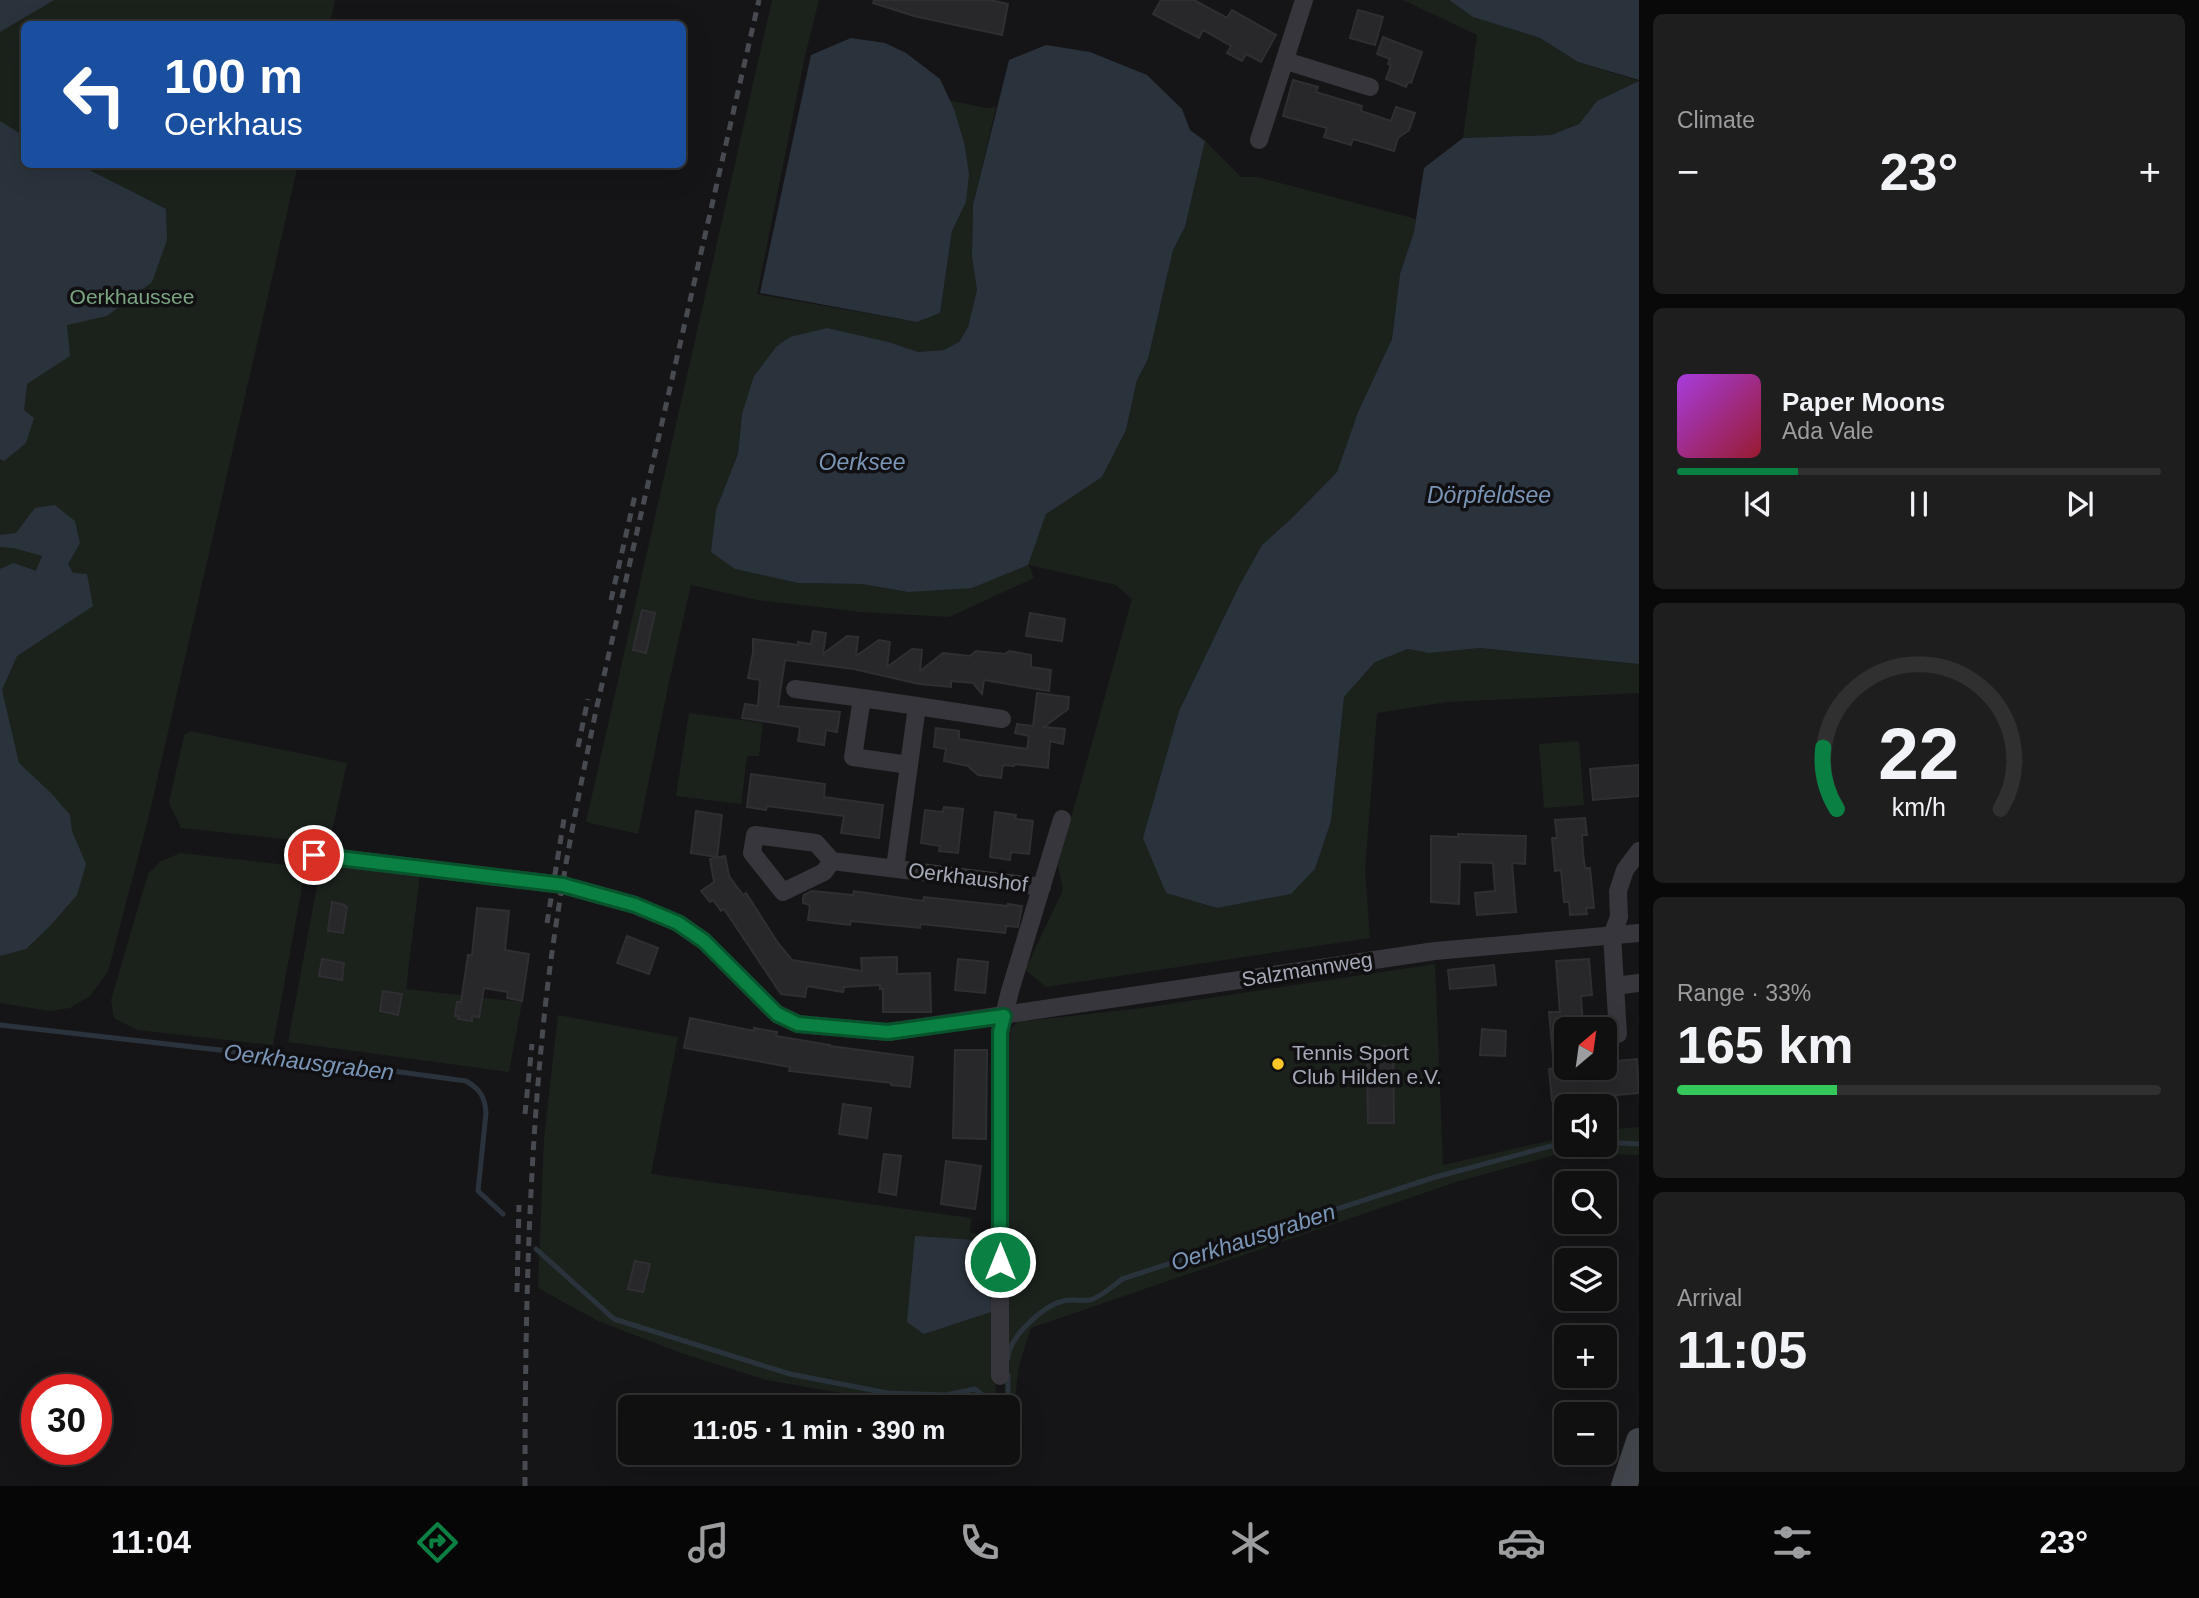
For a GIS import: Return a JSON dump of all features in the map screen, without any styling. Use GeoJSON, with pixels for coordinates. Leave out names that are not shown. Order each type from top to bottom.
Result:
{"type":"FeatureCollection","features":[{"type":"Feature","properties":{"kind":"main road"},"geometry":{"type":"LineString","coordinates":[[1624,1486],[1639,1441]]}},
{"type":"Feature","properties":{"kind":"street"},"geometry":{"type":"LineString","coordinates":[[1259,141],[1304,0]]}},
{"type":"Feature","properties":{"kind":"street"},"geometry":{"type":"LineString","coordinates":[[1286,61],[1370,87]]}},
{"type":"Feature","properties":{"kind":"street"},"geometry":{"type":"LineString","coordinates":[[795,689],[1002,719]]}},
{"type":"Feature","properties":{"kind":"street"},"geometry":{"type":"LineString","coordinates":[[862,698],[853,757],[909,765]]}},
{"type":"Feature","properties":{"kind":"street","name":"Oerkhaushof"},"geometry":{"type":"LineString","coordinates":[[895,868],[917,706]]}},
{"type":"Feature","properties":{"kind":"street"},"geometry":{"type":"LineString","coordinates":[[1000,1376],[1000,1032],[1062,819]]}},
{"type":"Feature","properties":{"kind":"street"},"geometry":{"type":"LineString","coordinates":[[1618,1034],[1612,935],[1619,917],[1618,891],[1625,870],[1639,850]]}},
{"type":"Feature","properties":{"kind":"street","name":"Salzmannweg"},"geometry":{"type":"LineString","coordinates":[[314,855],[563,885],[635,905],[678,923],[704,941],[777,1014],[798,1024],[888,1032],[1435,951],[1639,933]]}},
{"type":"Feature","properties":{"kind":"street","name":"Oerkhaushof"},"geometry":{"type":"LineString","coordinates":[[832,861],[1042,887]]}},
{"type":"Feature","properties":{"kind":"street"},"geometry":{"type":"LineString","coordinates":[[1615,986],[1639,983]]}},
{"type":"Feature","properties":{"kind":"green space","name":"Oerkhaussee"},"geometry":{"type":"Polygon","coordinates":[[[0,0],[335,0],[331,21],[21,21],[21,168],[297,168],[149,815],[108,972],[90,996],[70,1008],[49,1011],[0,1003],[0,0]]]}},
{"type":"Feature","properties":{"kind":"green space"},"geometry":{"type":"Polygon","coordinates":[[[772,0],[819,0],[805,56],[757,294],[917,322],[940,313],[952,231],[966,202],[964,142],[954,109],[948,100],[986,108],[996,107],[973,205],[972,257],[977,290],[968,327],[959,342],[944,350],[918,352],[868,338],[742,414],[738,454],[735,569],[798,583],[862,584],[908,592],[1028,565],[1046,513],[1102,477],[1126,430],[1137,380],[1148,359],[1173,250],[1185,227],[1205,141],[1241,177],[1258,177],[1416,219],[1400,274],[1392,339],[1358,412],[1337,472],[1262,545],[1239,586],[1179,711],[1167,755],[1166,893],[1217,908],[1291,894],[1315,869],[1331,821],[1344,697],[1375,662],[1408,649],[1429,653],[1480,648],[1639,664],[1639,693],[1447,702],[1377,713],[1365,871],[1370,938],[1046,987],[1025,970],[1063,890],[1058,865],[1132,599],[1116,585],[1029,565],[1034,578],[949,617],[861,612],[757,600],[691,585],[638,834],[586,822],[772,0]]]}},
{"type":"Feature","properties":{"kind":"green space"},"geometry":{"type":"Polygon","coordinates":[[[1403,0],[1449,0],[1473,17],[1540,38],[1578,62],[1639,81],[1597,101],[1579,124],[1551,135],[1463,138],[1477,35],[1403,0]]]}},
{"type":"Feature","properties":{"kind":"green space"},"geometry":{"type":"Polygon","coordinates":[[[689,713],[763,723],[759,756],[747,756],[741,804],[676,796],[689,713]]]}},
{"type":"Feature","properties":{"kind":"green space"},"geometry":{"type":"Polygon","coordinates":[[[190,731],[347,763],[330,840],[321,843],[181,828],[169,803],[184,735],[190,731]]]}},
{"type":"Feature","properties":{"kind":"green space"},"geometry":{"type":"Polygon","coordinates":[[[1579,741],[1584,805],[1544,808],[1539,744],[1579,741]]]}},
{"type":"Feature","properties":{"kind":"green space"},"geometry":{"type":"Polygon","coordinates":[[[180,853],[296,866],[305,871],[273,1045],[137,1030],[114,1018],[111,1000],[148,874],[161,861],[180,853]]]}},
{"type":"Feature","properties":{"kind":"green space"},"geometry":{"type":"Polygon","coordinates":[[[321,864],[420,875],[406,989],[522,1002],[509,1072],[288,1042],[321,864]]]}},
{"type":"Feature","properties":{"kind":"green space"},"geometry":{"type":"Polygon","coordinates":[[[1435,964],[1443,1165],[1554,1140],[1554,1155],[1456,1182],[1031,1328],[1019,1365],[1015,1395],[1005,1395],[1007,1033],[1017,1022],[1142,1008],[1435,964]]]}},
{"type":"Feature","properties":{"kind":"green space"},"geometry":{"type":"Polygon","coordinates":[[[558,1015],[678,1037],[651,1174],[971,1218],[970,1233],[994,1234],[996,1395],[853,1395],[766,1380],[684,1354],[598,1321],[538,1288],[544,1138],[558,1015]]]}},
{"type":"Feature","properties":{"kind":"green space"},"geometry":{"type":"Polygon","coordinates":[[[1639,1127],[1639,1155],[1617,1154],[1617,1129],[1639,1127]]]}},
{"type":"Feature","properties":{"kind":"water"},"geometry":{"type":"Polygon","coordinates":[[[0,0],[54,0],[0,32],[0,0]]]}},
{"type":"Feature","properties":{"kind":"water"},"geometry":{"type":"Polygon","coordinates":[[[1449,0],[1639,0],[1639,80],[1578,62],[1540,38],[1473,17],[1449,0]]]}},
{"type":"Feature","properties":{"kind":"water"},"geometry":{"type":"Polygon","coordinates":[[[851,38],[885,43],[906,53],[940,79],[954,109],[964,142],[969,174],[966,202],[952,231],[940,313],[917,322],[760,293],[811,55],[851,38]]]}},
{"type":"Feature","properties":{"kind":"water","name":"Oerksee"},"geometry":{"type":"Polygon","coordinates":[[[1046,45],[1090,52],[1147,75],[1182,109],[1190,130],[1205,141],[1185,227],[1173,250],[1148,359],[1137,380],[1126,430],[1102,477],[1046,514],[1028,565],[972,588],[908,592],[862,584],[798,583],[735,569],[711,552],[716,510],[738,454],[742,414],[754,376],[777,346],[790,337],[827,328],[918,352],[944,350],[959,342],[968,327],[977,290],[972,257],[973,205],[1009,60],[1046,45]]]}},
{"type":"Feature","properties":{"kind":"water","name":"Dörpfeldsee"},"geometry":{"type":"Polygon","coordinates":[[[1639,81],[1639,664],[1480,648],[1429,653],[1408,649],[1375,662],[1344,697],[1331,821],[1315,869],[1291,894],[1217,908],[1166,893],[1143,838],[1179,711],[1239,586],[1262,545],[1337,472],[1358,412],[1392,339],[1400,274],[1414,232],[1424,168],[1463,138],[1551,135],[1579,124],[1597,101],[1639,81]]]}},
{"type":"Feature","properties":{"kind":"water","name":"Oerkhaussee"},"geometry":{"type":"Polygon","coordinates":[[[0,121],[21,134],[21,168],[86,168],[166,209],[167,240],[152,282],[107,316],[67,325],[70,356],[27,384],[24,410],[34,418],[26,443],[4,461],[0,459],[0,121]]]}},
{"type":"Feature","properties":{"kind":"water"},"geometry":{"type":"Polygon","coordinates":[[[55,505],[75,521],[80,543],[68,564],[73,573],[87,574],[93,606],[17,656],[2,690],[19,763],[70,815],[72,831],[86,864],[77,895],[48,928],[26,949],[0,956],[0,569],[14,563],[36,571],[42,556],[0,547],[0,535],[16,533],[35,508],[55,505]]]}},
{"type":"Feature","properties":{"kind":"water"},"geometry":{"type":"Polygon","coordinates":[[[915,1236],[990,1241],[991,1312],[924,1334],[907,1322],[915,1236]]]}},
{"type":"Feature","properties":{"kind":"building"},"geometry":{"type":"Polygon","coordinates":[[[874,0],[990,0],[1008,4],[1002,35],[914,16],[873,3],[874,0]]]}},
{"type":"Feature","properties":{"kind":"building"},"geometry":{"type":"Polygon","coordinates":[[[1161,0],[1194,0],[1227,18],[1232,10],[1276,35],[1261,62],[1246,54],[1242,61],[1227,53],[1231,46],[1203,30],[1199,38],[1153,14],[1161,0]]]}},
{"type":"Feature","properties":{"kind":"building"},"geometry":{"type":"Polygon","coordinates":[[[1358,10],[1383,17],[1375,45],[1350,38],[1358,10]]]}},
{"type":"Feature","properties":{"kind":"building"},"geometry":{"type":"Polygon","coordinates":[[[1383,37],[1422,52],[1411,83],[1408,82],[1406,87],[1386,79],[1391,65],[1388,64],[1390,59],[1377,54],[1383,37]]]}},
{"type":"Feature","properties":{"kind":"building"},"geometry":{"type":"Polygon","coordinates":[[[1293,80],[1318,87],[1316,92],[1362,106],[1361,111],[1391,121],[1396,107],[1415,113],[1409,130],[1398,138],[1394,151],[1353,139],[1351,145],[1324,137],[1327,128],[1283,116],[1293,80]]]}},
{"type":"Feature","properties":{"kind":"building"},"geometry":{"type":"Polygon","coordinates":[[[642,610],[655,613],[646,653],[633,650],[642,610]]]}},
{"type":"Feature","properties":{"kind":"building"},"geometry":{"type":"Polygon","coordinates":[[[1030,613],[1065,619],[1062,641],[1026,636],[1030,613]]]}},
{"type":"Feature","properties":{"kind":"building"},"geometry":{"type":"Polygon","coordinates":[[[813,631],[826,633],[823,654],[847,636],[858,637],[856,656],[879,640],[890,642],[887,667],[912,649],[922,650],[920,671],[943,653],[970,656],[976,651],[1005,654],[1009,651],[1031,655],[1031,667],[1051,670],[1049,691],[984,680],[982,694],[973,683],[951,681],[951,687],[919,684],[854,669],[785,660],[778,706],[840,712],[837,732],[826,730],[824,745],[798,741],[800,727],[742,718],[745,704],[758,706],[760,680],[748,678],[753,639],[798,645],[798,642],[811,644],[813,631]]]}},
{"type":"Feature","properties":{"kind":"building"},"geometry":{"type":"Polygon","coordinates":[[[1037,693],[1069,697],[1068,709],[1044,727],[1065,729],[1063,744],[1050,741],[1048,768],[1003,765],[1001,778],[978,775],[968,766],[944,761],[946,749],[934,747],[936,728],[959,731],[959,739],[1027,749],[1029,736],[1015,733],[1017,724],[1033,726],[1037,693]]]}},
{"type":"Feature","properties":{"kind":"building"},"geometry":{"type":"Polygon","coordinates":[[[1639,765],[1639,796],[1593,800],[1590,769],[1639,765]]]}},
{"type":"Feature","properties":{"kind":"building"},"geometry":{"type":"Polygon","coordinates":[[[751,774],[825,784],[824,797],[883,805],[879,838],[841,833],[844,816],[767,806],[766,810],[747,807],[751,774]]]}},
{"type":"Feature","properties":{"kind":"building"},"geometry":{"type":"Polygon","coordinates":[[[944,807],[963,809],[958,853],[939,851],[940,846],[921,843],[925,810],[943,812],[944,807]]]}},
{"type":"Feature","properties":{"kind":"building"},"geometry":{"type":"Polygon","coordinates":[[[696,811],[722,815],[717,857],[691,853],[696,811]]]}},
{"type":"Feature","properties":{"kind":"building"},"geometry":{"type":"Polygon","coordinates":[[[995,812],[1016,815],[1015,819],[1033,821],[1029,854],[1011,852],[1010,860],[990,857],[995,812]]]}},
{"type":"Feature","properties":{"kind":"building"},"geometry":{"type":"Polygon","coordinates":[[[1585,818],[1587,835],[1582,835],[1583,853],[1585,868],[1590,868],[1594,908],[1586,908],[1587,914],[1570,915],[1569,902],[1564,902],[1561,870],[1555,871],[1552,838],[1557,838],[1555,820],[1585,818]]]}},
{"type":"Feature","properties":{"kind":"building"},"geometry":{"type":"Polygon","coordinates":[[[1458,834],[1526,836],[1525,864],[1512,863],[1516,912],[1477,915],[1475,893],[1495,891],[1493,863],[1460,862],[1459,904],[1431,902],[1431,836],[1458,837],[1458,834]]]}},
{"type":"Feature","properties":{"kind":"building"},"geometry":{"type":"Polygon","coordinates":[[[725,856],[729,876],[743,895],[746,893],[792,960],[862,971],[861,958],[897,957],[897,974],[930,973],[931,1012],[883,1012],[883,989],[880,989],[880,985],[844,987],[843,992],[807,986],[805,997],[781,994],[724,909],[721,911],[713,900],[710,902],[701,891],[714,882],[710,859],[725,856]]]}},
{"type":"Feature","properties":{"kind":"building"},"geometry":{"type":"Polygon","coordinates":[[[812,891],[853,895],[854,891],[923,901],[924,897],[1022,906],[1018,927],[1006,926],[1005,933],[921,924],[920,928],[851,921],[850,925],[808,920],[810,905],[803,903],[803,898],[812,891]]]}},
{"type":"Feature","properties":{"kind":"building"},"geometry":{"type":"Polygon","coordinates":[[[332,902],[347,907],[343,933],[328,931],[332,902]]]}},
{"type":"Feature","properties":{"kind":"building"},"geometry":{"type":"Polygon","coordinates":[[[477,908],[509,911],[505,950],[529,954],[522,1001],[507,998],[508,992],[484,988],[479,1017],[472,1016],[472,1021],[455,1016],[457,1002],[461,1002],[468,955],[472,955],[477,908]]]}},
{"type":"Feature","properties":{"kind":"building"},"geometry":{"type":"Polygon","coordinates":[[[627,936],[658,948],[649,974],[617,963],[627,936]]]}},
{"type":"Feature","properties":{"kind":"building"},"geometry":{"type":"Polygon","coordinates":[[[322,959],[344,963],[342,980],[319,976],[322,959]]]}},
{"type":"Feature","properties":{"kind":"building"},"geometry":{"type":"Polygon","coordinates":[[[958,959],[988,962],[985,993],[955,990],[958,959]]]}},
{"type":"Feature","properties":{"kind":"building"},"geometry":{"type":"Polygon","coordinates":[[[1589,959],[1592,995],[1581,996],[1582,1017],[1554,1017],[1554,1068],[1549,1012],[1560,1012],[1556,961],[1589,959]]]}},
{"type":"Feature","properties":{"kind":"building"},"geometry":{"type":"Polygon","coordinates":[[[1494,965],[1496,985],[1450,989],[1448,970],[1494,965]]]}},
{"type":"Feature","properties":{"kind":"building"},"geometry":{"type":"Polygon","coordinates":[[[383,991],[402,994],[398,1015],[380,1011],[383,991]]]}},
{"type":"Feature","properties":{"kind":"building"},"geometry":{"type":"Polygon","coordinates":[[[690,1018],[754,1031],[754,1028],[777,1032],[776,1036],[830,1046],[913,1057],[910,1087],[789,1071],[790,1067],[684,1048],[690,1018]]]}},
{"type":"Feature","properties":{"kind":"building"},"geometry":{"type":"Polygon","coordinates":[[[1482,1029],[1506,1031],[1505,1056],[1480,1055],[1482,1029]]]}},
{"type":"Feature","properties":{"kind":"building"},"geometry":{"type":"Polygon","coordinates":[[[1393,1046],[1394,1123],[1368,1123],[1367,1047],[1393,1046]]]}},
{"type":"Feature","properties":{"kind":"building"},"geometry":{"type":"Polygon","coordinates":[[[955,1050],[987,1050],[986,1139],[953,1138],[955,1050]]]}},
{"type":"Feature","properties":{"kind":"building"},"geometry":{"type":"Polygon","coordinates":[[[1637,1059],[1639,1093],[1554,1094],[1552,1101],[1549,1069],[1554,1068],[1554,1080],[1617,1080],[1617,1061],[1637,1059]]]}},
{"type":"Feature","properties":{"kind":"building"},"geometry":{"type":"Polygon","coordinates":[[[843,1104],[871,1108],[867,1138],[839,1134],[843,1104]]]}},
{"type":"Feature","properties":{"kind":"building"},"geometry":{"type":"Polygon","coordinates":[[[884,1154],[901,1156],[896,1195],[879,1192],[884,1154]]]}},
{"type":"Feature","properties":{"kind":"building"},"geometry":{"type":"Polygon","coordinates":[[[946,1161],[981,1166],[975,1209],[941,1204],[946,1161]]]}},
{"type":"Feature","properties":{"kind":"building"},"geometry":{"type":"Polygon","coordinates":[[[635,1261],[650,1264],[643,1292],[628,1289],[635,1261]]]}},
{"type":"Feature","properties":{"kind":"waterway","name":"Oerkhausgraben"},"geometry":{"type":"LineString","coordinates":[[0,1025],[334,1063],[466,1081],[481,1094],[486,1113],[478,1191],[503,1214]]}},
{"type":"Feature","properties":{"kind":"waterway","name":"Oerkhausgraben"},"geometry":{"type":"LineString","coordinates":[[1617,1143],[1639,1144]]}},
{"type":"Feature","properties":{"kind":"waterway","name":"Oerkhausgraben"},"geometry":{"type":"LineString","coordinates":[[1008,1358],[1014,1341],[1021,1332],[1037,1316],[1055,1304],[1066,1300],[1090,1300],[1103,1294],[1122,1279],[1432,1178],[1554,1145]]}},
{"type":"Feature","properties":{"kind":"waterway","name":"Oerkhausgraben"},"geometry":{"type":"LineString","coordinates":[[536,1249],[614,1319],[790,1374],[887,1393],[946,1395]]}},
{"type":"Feature","properties":{"kind":"waterway","name":"Oerkhausgraben"},"geometry":{"type":"LineString","coordinates":[[1008,1375],[1008,1395]]}},
{"type":"Feature","properties":{"kind":"waterway","name":"Oerkhausgraben"},"geometry":{"type":"LineString","coordinates":[[946,1395],[975,1389],[982,1395]]}},
{"type":"Feature","properties":{"kind":"railway"},"geometry":{"type":"LineString","coordinates":[[525,1486],[531,1188],[545,1009],[561,895],[597,706],[759,0]]}},
{"type":"Feature","properties":{"kind":"railway"},"geometry":{"type":"LineString","coordinates":[[611,600],[636,491]]}},
{"type":"Feature","properties":{"kind":"railway"},"geometry":{"type":"LineString","coordinates":[[578,747],[588,699]]}},
{"type":"Feature","properties":{"kind":"railway"},"geometry":{"type":"LineString","coordinates":[[547,923],[564,819]]}},
{"type":"Feature","properties":{"kind":"railway"},"geometry":{"type":"LineString","coordinates":[[525,1114],[532,1044]]}},
{"type":"Feature","properties":{"kind":"railway"},"geometry":{"type":"LineString","coordinates":[[517,1292],[519,1205]]}},
{"type":"Feature","properties":{"kind":"place","name":"Tennis Sport Club Hilden e.V."},"geometry":{"type":"Point","coordinates":[1278,1064]}},
{"type":"Feature","properties":{"kind":"route"},"geometry":{"type":"LineString","coordinates":[[314,855],[563,885],[635,905],[678,923],[704,941],[777,1014],[798,1024],[888,1032],[1004,1016],[1000,1032],[1000,1262]]}}]}
